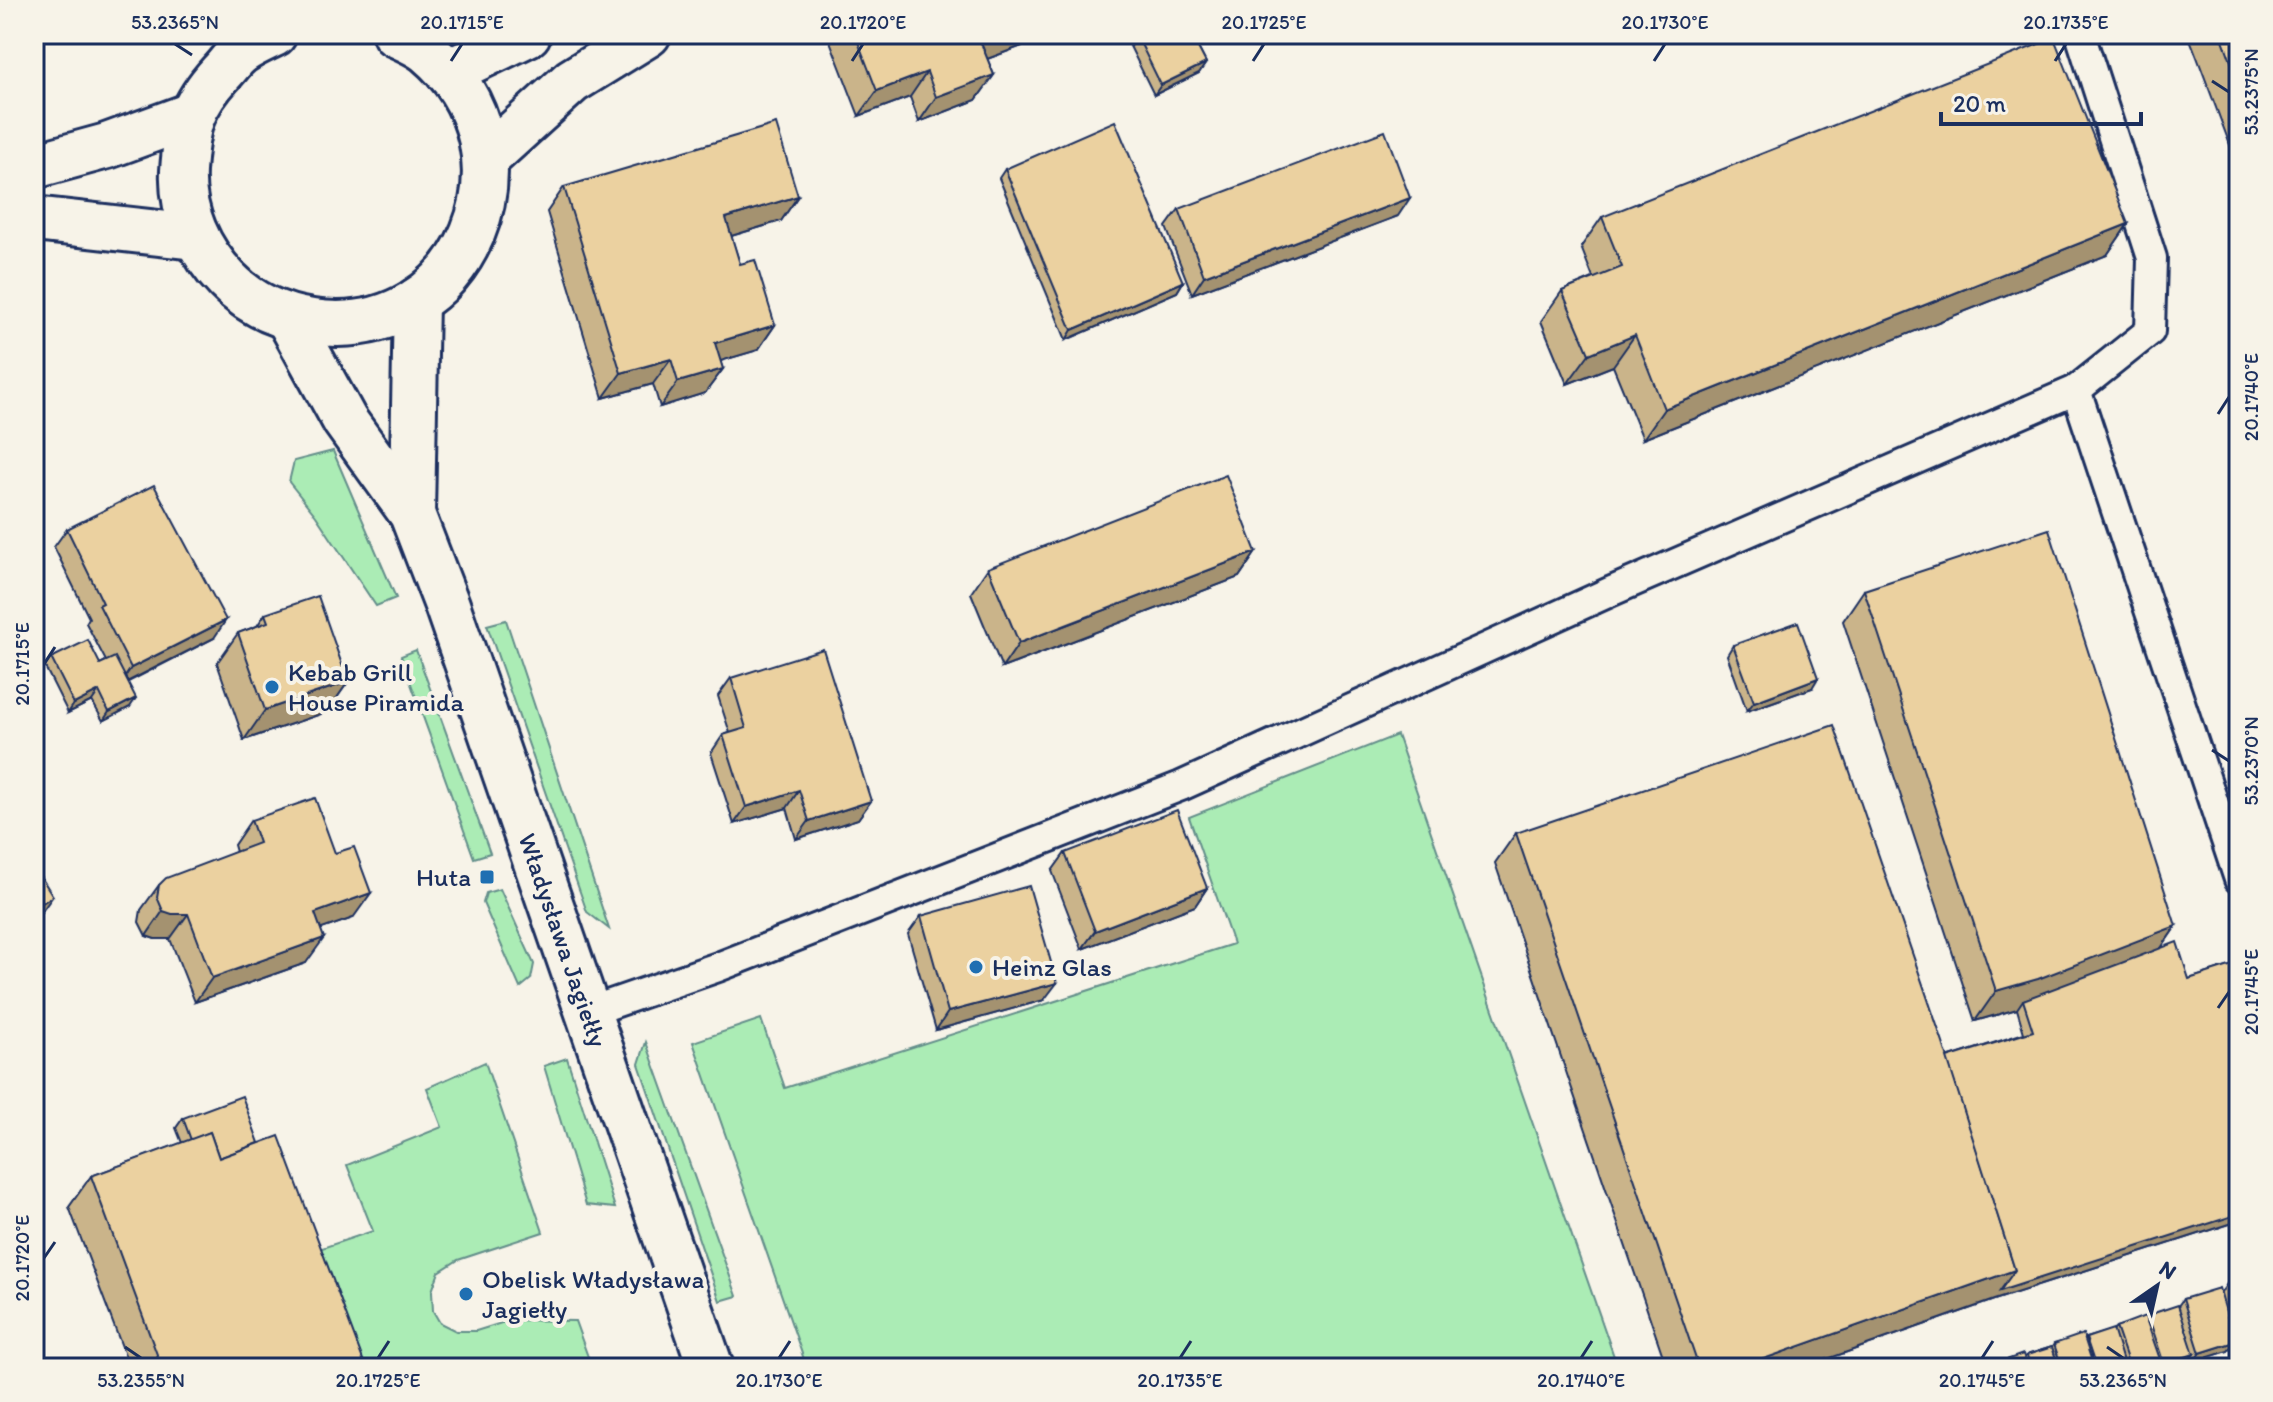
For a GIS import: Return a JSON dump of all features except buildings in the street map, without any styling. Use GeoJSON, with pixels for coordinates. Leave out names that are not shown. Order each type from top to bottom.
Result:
{"type":"FeatureCollection","features":[{"type":"Feature","properties":{"kind":"main road"},"geometry":{"type":"LineString","coordinates":[[274,34],[240,52],[206,89],[192,115],[186,137],[182,186],[195,237],[211,264],[233,286],[259,305],[289,319],[332,325],[376,320],[416,301],[448,275],[471,240],[484,200],[486,159],[474,112],[425,47],[528,34]]}},
{"type":"Feature","properties":{"kind":"main road"},"geometry":{"type":"LineString","coordinates":[[486,159],[572,81],[648,34]]}},
{"type":"Feature","properties":{"kind":"main road"},"geometry":{"type":"LineString","coordinates":[[34,166],[107,146],[192,115]]}},
{"type":"Feature","properties":{"kind":"main road"},"geometry":{"type":"LineString","coordinates":[[34,219],[195,237]]}},
{"type":"Feature","properties":{"kind":"main road","name":"Władysława Jagiełły"},"geometry":{"type":"LineString","coordinates":[[412,514],[416,301]]}},
{"type":"Feature","properties":{"kind":"main road","name":"Władysława Jagiełły"},"geometry":{"type":"LineString","coordinates":[[289,319],[345,421],[412,514],[447,605],[711,1368]]}},
{"type":"Feature","properties":{"kind":"lane"},"geometry":{"type":"LineString","coordinates":[[588,1012],[718,967],[1181,786],[1612,591],[2076,390],[2150,331],[2152,258],[2080,34]]}},
{"type":"Feature","properties":{"kind":"lane"},"geometry":{"type":"LineString","coordinates":[[2076,390],[2239,879]]}},
{"type":"Feature","properties":{"kind":"green space"},"geometry":{"type":"Polygon","coordinates":[[[333,451],[396,598],[376,606],[316,516],[289,482],[294,461],[333,451]]]}},
{"type":"Feature","properties":{"kind":"green space"},"geometry":{"type":"Polygon","coordinates":[[[506,620],[609,929],[587,912],[487,625],[506,620]]]}},
{"type":"Feature","properties":{"kind":"green space"},"geometry":{"type":"Polygon","coordinates":[[[416,650],[490,853],[474,858],[401,656],[416,650]]]}},
{"type":"Feature","properties":{"kind":"green space"},"geometry":{"type":"Polygon","coordinates":[[[1397,735],[1618,1368],[807,1368],[693,1042],[761,1019],[785,1088],[1233,944],[1189,817],[1397,735]]]}},
{"type":"Feature","properties":{"kind":"green space"},"geometry":{"type":"Polygon","coordinates":[[[500,889],[534,964],[531,979],[520,988],[483,903],[486,893],[500,889]]]}},
{"type":"Feature","properties":{"kind":"green space"},"geometry":{"type":"Polygon","coordinates":[[[646,1042],[737,1296],[720,1301],[639,1064],[646,1042]]]}},
{"type":"Feature","properties":{"kind":"green space"},"geometry":{"type":"Polygon","coordinates":[[[567,1058],[615,1208],[586,1205],[544,1066],[567,1058]]]}},
{"type":"Feature","properties":{"kind":"green space"},"geometry":{"type":"Polygon","coordinates":[[[485,1062],[543,1232],[458,1260],[439,1272],[432,1291],[433,1311],[440,1323],[456,1331],[476,1331],[511,1320],[575,1321],[592,1368],[341,1368],[298,1256],[373,1231],[347,1165],[442,1127],[427,1088],[485,1062]]]}},
{"type":"Feature","properties":{"kind":"place","name":"Kebab Grill House Piramida"},"geometry":{"type":"Point","coordinates":[272,687]}},
{"type":"Feature","properties":{"kind":"place","name":"Huta"},"geometry":{"type":"Point","coordinates":[487,877]}},
{"type":"Feature","properties":{"kind":"place","name":"Heinz Glas"},"geometry":{"type":"Point","coordinates":[976,967]}},
{"type":"Feature","properties":{"kind":"place","name":"Obelisk Władysława Jagiełły"},"geometry":{"type":"Point","coordinates":[466,1294]}}]}
